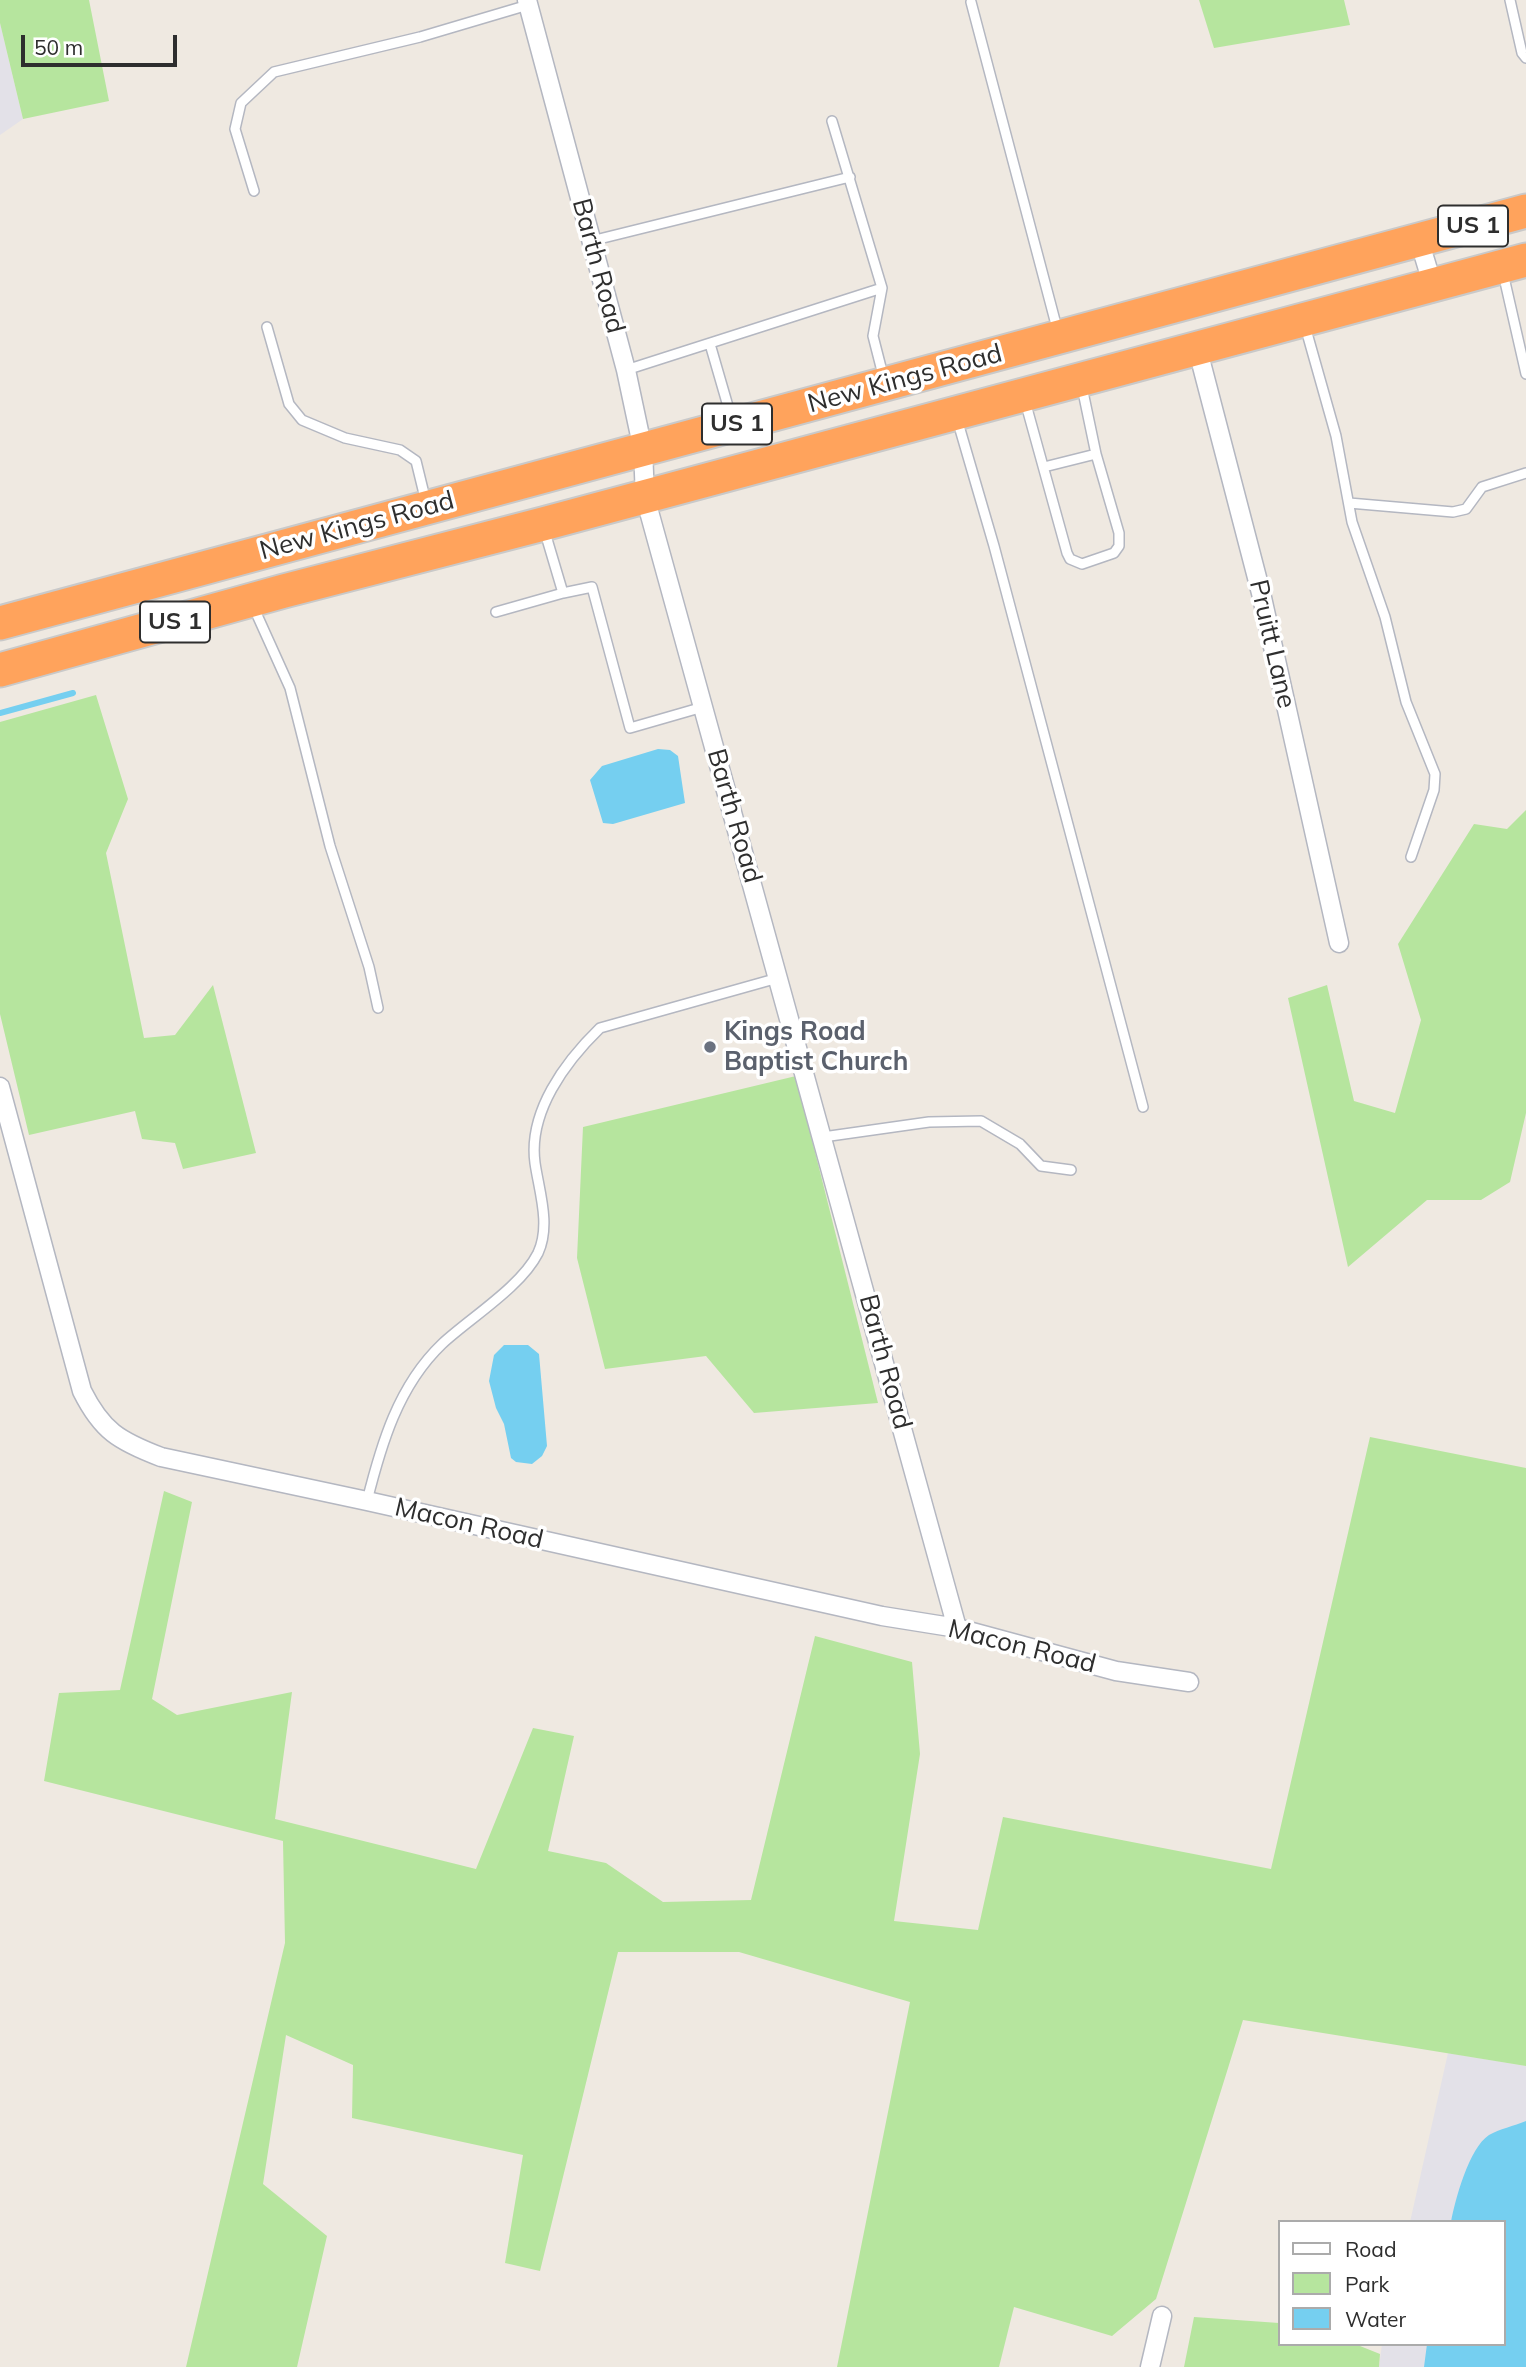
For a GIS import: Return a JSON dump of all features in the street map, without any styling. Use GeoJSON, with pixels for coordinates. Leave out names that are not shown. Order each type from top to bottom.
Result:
{"type":"FeatureCollection","features":[{"type":"Feature","properties":{"kind":"highway","name":"New Kings Road"},"geometry":{"type":"LineString","coordinates":[[0,623],[1526,211]]}},
{"type":"Feature","properties":{"kind":"highway","name":"New Kings Road"},"geometry":{"type":"LineString","coordinates":[[0,670],[1514,264]]}},
{"type":"Feature","properties":{"kind":"street","name":"Barth Road"},"geometry":{"type":"LineString","coordinates":[[527,2],[626,370],[643,450],[645,497],[957,1628]]}},
{"type":"Feature","properties":{"kind":"street"},"geometry":{"type":"LineString","coordinates":[[1419,240],[1433,285]]}},
{"type":"Feature","properties":{"kind":"street","name":"Pruitt Lane"},"geometry":{"type":"LineString","coordinates":[[1197,347],[1261,593],[1339,943]]}},
{"type":"Feature","properties":{"kind":"street","name":"Macon Road"},"geometry":{"type":"LineString","coordinates":[[0,1087],[82,1391],[93,1413],[106,1429],[133,1447],[161,1457],[882,1616],[957,1628],[1116,1671],[1189,1682]]}},
{"type":"Feature","properties":{"kind":"street"},"geometry":{"type":"LineString","coordinates":[[1150,2367],[1162,2316]]}},
{"type":"Feature","properties":{"kind":"lane"},"geometry":{"type":"LineString","coordinates":[[1510,0],[1522,53],[1526,58]]}},
{"type":"Feature","properties":{"kind":"lane"},"geometry":{"type":"LineString","coordinates":[[254,191],[235,129],[241,103],[274,72],[420,37],[527,2]]}},
{"type":"Feature","properties":{"kind":"lane"},"geometry":{"type":"LineString","coordinates":[[971,2],[1059,337]]}},
{"type":"Feature","properties":{"kind":"lane"},"geometry":{"type":"LineString","coordinates":[[832,121],[882,288],[873,336],[885,384]]}},
{"type":"Feature","properties":{"kind":"lane"},"geometry":{"type":"LineString","coordinates":[[591,241],[850,177]]}},
{"type":"Feature","properties":{"kind":"lane"},"geometry":{"type":"LineString","coordinates":[[1514,264],[1526,374]]}},
{"type":"Feature","properties":{"kind":"lane"},"geometry":{"type":"LineString","coordinates":[[626,370],[882,288]]}},
{"type":"Feature","properties":{"kind":"lane"},"geometry":{"type":"LineString","coordinates":[[1304,320],[1336,436],[1352,522],[1385,617],[1406,702],[1435,774],[1434,790],[1410,858]]}},
{"type":"Feature","properties":{"kind":"lane"},"geometry":{"type":"LineString","coordinates":[[267,327],[289,404],[302,420],[345,438],[400,450],[408,455],[416,461],[428,508]]}},
{"type":"Feature","properties":{"kind":"lane"},"geometry":{"type":"LineString","coordinates":[[710,344],[734,425]]}},
{"type":"Feature","properties":{"kind":"lane"},"geometry":{"type":"LineString","coordinates":[[1023,396],[1067,553],[1070,559],[1082,564],[1114,553],[1119,546],[1119,534],[1096,454],[1080,381]]}},
{"type":"Feature","properties":{"kind":"lane"},"geometry":{"type":"LineString","coordinates":[[956,414],[998,559],[1143,1107]]}},
{"type":"Feature","properties":{"kind":"lane"},"geometry":{"type":"LineString","coordinates":[[1044,467],[1096,454]]}},
{"type":"Feature","properties":{"kind":"lane"},"geometry":{"type":"LineString","coordinates":[[1349,503],[1453,512],[1466,509],[1482,487],[1526,473]]}},
{"type":"Feature","properties":{"kind":"lane"},"geometry":{"type":"LineString","coordinates":[[542,524],[563,593]]}},
{"type":"Feature","properties":{"kind":"lane"},"geometry":{"type":"LineString","coordinates":[[496,612],[592,587],[630,728],[703,707]]}},
{"type":"Feature","properties":{"kind":"lane"},"geometry":{"type":"LineString","coordinates":[[251,601],[290,688],[330,846],[369,967],[378,1008]]}},
{"type":"Feature","properties":{"kind":"lane"},"geometry":{"type":"LineString","coordinates":[[367,1501],[380,1448],[398,1407],[417,1374],[440,1346],[529,1269],[539,1249],[543,1229],[542,1198],[535,1160],[536,1132],[548,1094],[565,1068],[600,1028],[779,978]]}},
{"type":"Feature","properties":{"kind":"lane"},"geometry":{"type":"LineString","coordinates":[[823,1137],[929,1122],[981,1121],[1020,1143],[1041,1166],[1071,1170]]}},
{"type":"Feature","properties":{"kind":"shaded area"},"geometry":{"type":"Polygon","coordinates":[[[0,23],[23,119],[0,135],[0,23]]]}},
{"type":"Feature","properties":{"kind":"shaded area"},"geometry":{"type":"Polygon","coordinates":[[[1448,2053],[1526,2066],[1526,2367],[1379,2367],[1382,2346],[1505,2346],[1505,2220],[1410,2220],[1448,2053]]]}},
{"type":"Feature","properties":{"kind":"green space"},"geometry":{"type":"Polygon","coordinates":[[[0,0],[89,0],[109,101],[23,119],[0,23],[0,0]]]}},
{"type":"Feature","properties":{"kind":"green space"},"geometry":{"type":"Polygon","coordinates":[[[1199,0],[1344,0],[1350,25],[1214,48],[1199,0]]]}},
{"type":"Feature","properties":{"kind":"green space"},"geometry":{"type":"Polygon","coordinates":[[[96,695],[128,799],[106,853],[144,1038],[175,1035],[213,985],[256,1153],[183,1169],[175,1143],[142,1139],[135,1111],[29,1135],[0,1014],[0,722],[96,695]]]}},
{"type":"Feature","properties":{"kind":"green space"},"geometry":{"type":"Polygon","coordinates":[[[1526,810],[1526,1113],[1510,1182],[1481,1200],[1427,1200],[1348,1267],[1288,998],[1327,985],[1354,1101],[1395,1113],[1421,1020],[1398,944],[1474,824],[1507,829],[1526,810]]]}},
{"type":"Feature","properties":{"kind":"green space"},"geometry":{"type":"Polygon","coordinates":[[[796,1076],[878,1403],[754,1413],[706,1356],[605,1369],[577,1258],[583,1127],[796,1076]]]}},
{"type":"Feature","properties":{"kind":"green space"},"geometry":{"type":"Polygon","coordinates":[[[1370,1437],[1526,1468],[1526,2066],[1243,2020],[1156,2299],[1112,2336],[1014,2307],[999,2367],[837,2367],[910,2002],[739,1952],[618,1952],[540,2271],[505,2263],[523,2155],[352,2118],[353,2065],[286,2035],[263,2184],[327,2236],[297,2367],[186,2367],[285,1943],[283,1841],[44,1781],[59,1693],[120,1690],[164,1491],[192,1502],[152,1699],[177,1715],[292,1692],[275,1819],[476,1869],[533,1728],[574,1736],[548,1851],[606,1863],[663,1902],[751,1900],[815,1636],[912,1662],[920,1754],[894,1921],[978,1930],[1003,1817],[1271,1869],[1370,1437]]]}},
{"type":"Feature","properties":{"kind":"green space"},"geometry":{"type":"Polygon","coordinates":[[[1194,2317],[1278,2323],[1278,2346],[1360,2346],[1380,2354],[1379,2367],[1184,2367],[1194,2317]]]}},
{"type":"Feature","properties":{"kind":"water"},"geometry":{"type":"Polygon","coordinates":[[[658,749],[670,750],[678,756],[685,803],[613,824],[603,823],[590,780],[602,766],[658,749]]]}},
{"type":"Feature","properties":{"kind":"water"},"geometry":{"type":"Polygon","coordinates":[[[504,1345],[528,1345],[539,1354],[547,1446],[542,1456],[532,1464],[516,1462],[511,1458],[504,1424],[496,1408],[489,1381],[494,1355],[504,1345]]]}},
{"type":"Feature","properties":{"kind":"water"},"geometry":{"type":"Polygon","coordinates":[[[1526,2121],[1526,2367],[1424,2367],[1427,2346],[1505,2346],[1505,2220],[1451,2220],[1469,2162],[1482,2142],[1493,2133],[1526,2121]]]}},
{"type":"Feature","properties":{"kind":"waterway"},"geometry":{"type":"LineString","coordinates":[[0,713],[73,693]]}},
{"type":"Feature","properties":{"kind":"place","name":"Kings Road Baptist Church"},"geometry":{"type":"Point","coordinates":[710,1047]}}]}
